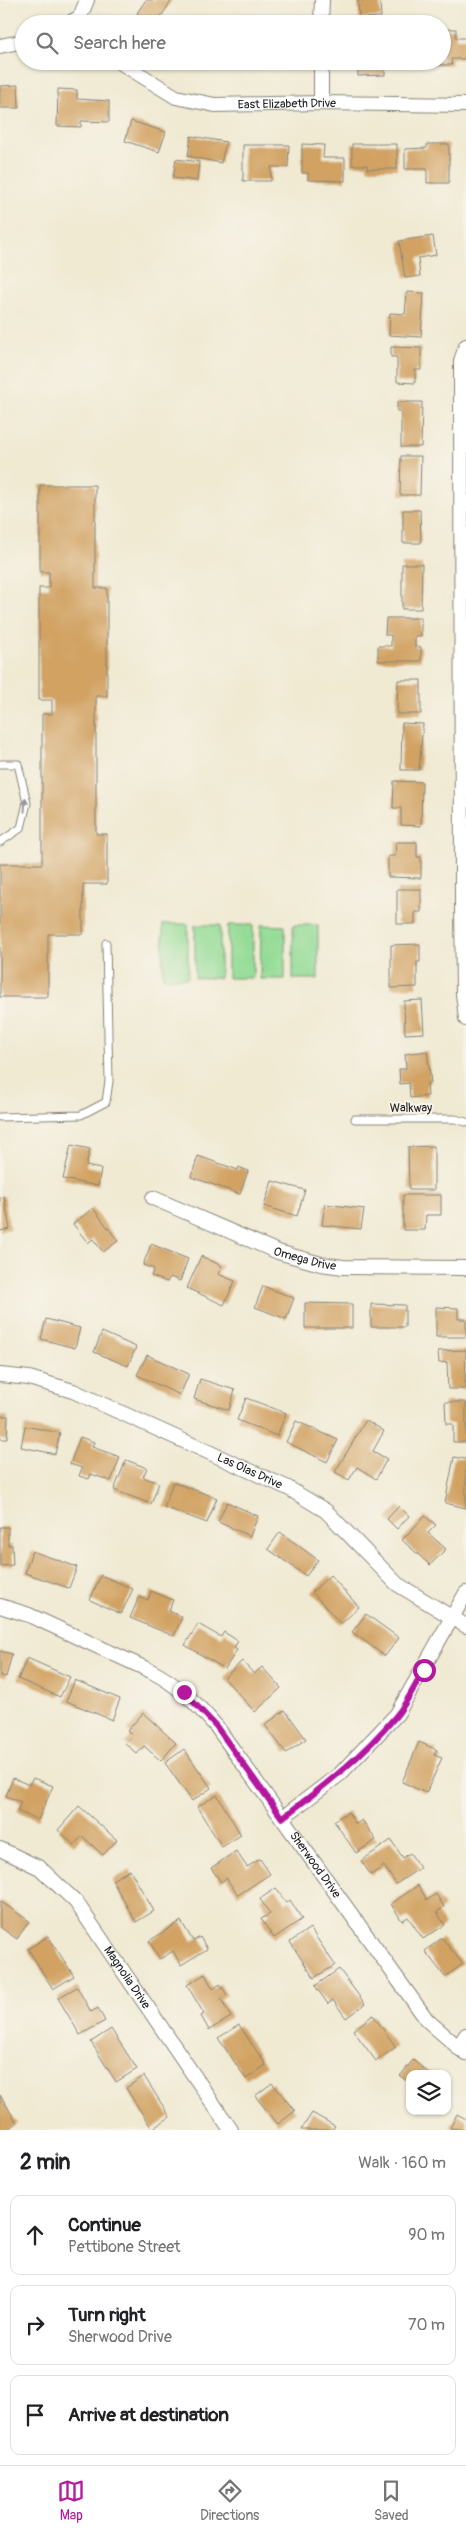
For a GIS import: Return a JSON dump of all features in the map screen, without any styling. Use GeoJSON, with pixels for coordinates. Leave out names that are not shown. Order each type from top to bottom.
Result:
{"type":"FeatureCollection","features":[{"type":"Feature","properties":{"kind":"street"},"geometry":{"type":"LineString","coordinates":[[81,15],[87,0]]}},
{"type":"Feature","properties":{"kind":"street"},"geometry":{"type":"LineString","coordinates":[[322,0],[322,15]]}},
{"type":"Feature","properties":{"kind":"street"},"geometry":{"type":"LineString","coordinates":[[0,46],[15,44]]}},
{"type":"Feature","properties":{"kind":"street","name":"East Elizabeth Drive"},"geometry":{"type":"LineString","coordinates":[[132,70],[176,97],[215,105],[321,103],[466,105]]}},
{"type":"Feature","properties":{"kind":"street"},"geometry":{"type":"LineString","coordinates":[[321,70],[321,103]]}},
{"type":"Feature","properties":{"kind":"street"},"geometry":{"type":"LineString","coordinates":[[466,346],[461,361],[463,994],[466,1018]]}},
{"type":"Feature","properties":{"kind":"street","name":"Omega Drive"},"geometry":{"type":"LineString","coordinates":[[153,1198],[278,1252],[306,1261],[343,1267],[466,1268]]}},
{"type":"Feature","properties":{"kind":"street","name":"Las Olas Drive"},"geometry":{"type":"LineString","coordinates":[[0,1375],[36,1379],[73,1390],[288,1488],[326,1511],[397,1584],[466,1626]]}},
{"type":"Feature","properties":{"kind":"street"},"geometry":{"type":"LineString","coordinates":[[282,1818],[340,1774],[398,1714],[466,1593]]}},
{"type":"Feature","properties":{"kind":"street","name":"Sherwood Drive"},"geometry":{"type":"LineString","coordinates":[[0,1606],[29,1615],[169,1680],[196,1703],[216,1726],[427,2020],[462,2051]]}},
{"type":"Feature","properties":{"kind":"street","name":"Magnolia Drive"},"geometry":{"type":"LineString","coordinates":[[0,1849],[40,1868],[76,1902],[231,2130]]}},
{"type":"Feature","properties":{"kind":"street"},"geometry":{"type":"LineString","coordinates":[[462,2051],[466,2035]]}},
{"type":"Feature","properties":{"kind":"lane"},"geometry":{"type":"LineString","coordinates":[[0,764],[18,764],[27,803],[20,828],[0,842]]}},
{"type":"Feature","properties":{"kind":"lane"},"geometry":{"type":"LineString","coordinates":[[0,1117],[81,1115],[106,1102],[109,1081],[106,943]]}},
{"type":"Feature","properties":{"kind":"lane","name":"Walkway"},"geometry":{"type":"LineString","coordinates":[[355,1119],[455,1120],[466,1122]]}},
{"type":"Feature","properties":{"kind":"green space"},"geometry":{"type":"Polygon","coordinates":[[[163,924],[188,924],[188,978],[163,978],[163,924]]]}},
{"type":"Feature","properties":{"kind":"green space"},"geometry":{"type":"Polygon","coordinates":[[[195,925],[220,925],[220,978],[195,978],[195,925]]]}},
{"type":"Feature","properties":{"kind":"green space"},"geometry":{"type":"Polygon","coordinates":[[[228,925],[253,925],[253,978],[228,978],[228,925]]]}},
{"type":"Feature","properties":{"kind":"green space"},"geometry":{"type":"Polygon","coordinates":[[[261,925],[285,926],[285,979],[260,979],[261,925]]]}},
{"type":"Feature","properties":{"kind":"green space"},"geometry":{"type":"Polygon","coordinates":[[[293,925],[318,925],[318,979],[293,979],[293,925]]]}},
{"type":"Feature","properties":{"kind":"building"},"geometry":{"type":"Polygon","coordinates":[[[146,0],[172,0],[162,15],[140,15],[137,13],[146,0]]]}},
{"type":"Feature","properties":{"kind":"building"},"geometry":{"type":"Polygon","coordinates":[[[358,0],[380,0],[381,15],[359,15],[358,0]]]}},
{"type":"Feature","properties":{"kind":"building"},"geometry":{"type":"Polygon","coordinates":[[[451,29],[456,29],[456,38],[466,38],[466,59],[451,59],[451,29]]]}},
{"type":"Feature","properties":{"kind":"building"},"geometry":{"type":"Polygon","coordinates":[[[358,70],[385,70],[385,75],[358,76],[358,70]]]}},
{"type":"Feature","properties":{"kind":"building"},"geometry":{"type":"Polygon","coordinates":[[[18,85],[19,108],[0,108],[0,86],[18,85]]]}},
{"type":"Feature","properties":{"kind":"building"},"geometry":{"type":"Polygon","coordinates":[[[58,89],[77,90],[77,99],[109,101],[109,122],[81,121],[81,127],[57,126],[58,89]]]}},
{"type":"Feature","properties":{"kind":"building"},"geometry":{"type":"Polygon","coordinates":[[[131,121],[166,132],[159,152],[125,141],[131,121]]]}},
{"type":"Feature","properties":{"kind":"building"},"geometry":{"type":"Polygon","coordinates":[[[191,136],[226,142],[221,163],[188,156],[191,136]]]}},
{"type":"Feature","properties":{"kind":"building"},"geometry":{"type":"Polygon","coordinates":[[[302,144],[324,145],[323,158],[345,158],[345,181],[308,180],[308,173],[302,173],[302,144]]]}},
{"type":"Feature","properties":{"kind":"building"},"geometry":{"type":"Polygon","coordinates":[[[352,144],[397,144],[397,169],[367,169],[367,165],[352,165],[352,144]]]}},
{"type":"Feature","properties":{"kind":"building"},"geometry":{"type":"Polygon","coordinates":[[[427,144],[449,144],[449,183],[427,183],[427,169],[405,169],[405,149],[427,148],[427,144]]]}},
{"type":"Feature","properties":{"kind":"building"},"geometry":{"type":"Polygon","coordinates":[[[243,145],[289,145],[288,167],[271,167],[271,181],[243,181],[243,145]]]}},
{"type":"Feature","properties":{"kind":"building"},"geometry":{"type":"Polygon","coordinates":[[[176,159],[199,162],[197,181],[173,178],[176,159]]]}},
{"type":"Feature","properties":{"kind":"building"},"geometry":{"type":"Polygon","coordinates":[[[433,236],[436,255],[418,258],[420,276],[405,278],[399,241],[433,236]]]}},
{"type":"Feature","properties":{"kind":"building"},"geometry":{"type":"Polygon","coordinates":[[[407,292],[424,293],[421,337],[389,335],[390,313],[405,314],[407,292]]]}},
{"type":"Feature","properties":{"kind":"building"},"geometry":{"type":"Polygon","coordinates":[[[391,347],[421,348],[421,370],[415,370],[415,383],[397,382],[397,357],[391,357],[391,347]]]}},
{"type":"Feature","properties":{"kind":"building"},"geometry":{"type":"Polygon","coordinates":[[[397,402],[422,402],[421,447],[401,447],[401,411],[397,411],[397,402]]]}},
{"type":"Feature","properties":{"kind":"building"},"geometry":{"type":"Polygon","coordinates":[[[401,456],[421,456],[420,495],[400,495],[401,456]]]}},
{"type":"Feature","properties":{"kind":"building"},"geometry":{"type":"Polygon","coordinates":[[[40,485],[95,485],[95,588],[107,588],[107,696],[96,696],[96,834],[107,834],[107,884],[83,884],[83,934],[48,934],[48,997],[0,997],[0,864],[42,864],[42,714],[52,714],[52,700],[39,700],[39,588],[49,588],[49,572],[40,572],[40,485]]]}},
{"type":"Feature","properties":{"kind":"building"},"geometry":{"type":"Polygon","coordinates":[[[403,510],[420,510],[421,543],[403,543],[403,510]]]}},
{"type":"Feature","properties":{"kind":"building"},"geometry":{"type":"Polygon","coordinates":[[[402,564],[422,564],[421,609],[402,609],[402,564]]]}},
{"type":"Feature","properties":{"kind":"building"},"geometry":{"type":"Polygon","coordinates":[[[386,618],[421,618],[421,636],[415,636],[415,647],[421,647],[421,661],[378,661],[378,646],[391,646],[391,635],[385,635],[386,618]]]}},
{"type":"Feature","properties":{"kind":"building"},"geometry":{"type":"Polygon","coordinates":[[[398,680],[421,680],[421,714],[397,714],[398,680]]]}},
{"type":"Feature","properties":{"kind":"building"},"geometry":{"type":"Polygon","coordinates":[[[402,723],[423,724],[419,770],[401,770],[402,723]]]}},
{"type":"Feature","properties":{"kind":"building"},"geometry":{"type":"Polygon","coordinates":[[[394,781],[422,782],[421,826],[401,825],[401,808],[393,808],[394,781]]]}},
{"type":"Feature","properties":{"kind":"building"},"geometry":{"type":"Polygon","coordinates":[[[396,842],[417,842],[417,857],[421,857],[421,878],[388,877],[388,856],[395,856],[396,842]]]}},
{"type":"Feature","properties":{"kind":"building"},"geometry":{"type":"Polygon","coordinates":[[[397,889],[421,889],[421,912],[415,912],[415,924],[397,924],[397,889]]]}},
{"type":"Feature","properties":{"kind":"building"},"geometry":{"type":"Polygon","coordinates":[[[420,944],[420,962],[417,962],[417,987],[391,988],[391,945],[420,944]]]}},
{"type":"Feature","properties":{"kind":"building"},"geometry":{"type":"Polygon","coordinates":[[[422,1000],[424,1033],[405,1034],[404,1001],[422,1000]]]}},
{"type":"Feature","properties":{"kind":"building"},"geometry":{"type":"Polygon","coordinates":[[[427,1051],[431,1083],[427,1083],[428,1096],[410,1098],[409,1083],[400,1084],[399,1069],[406,1069],[405,1054],[427,1051]]]}},
{"type":"Feature","properties":{"kind":"building"},"geometry":{"type":"Polygon","coordinates":[[[71,1145],[90,1149],[86,1166],[101,1169],[98,1186],[63,1179],[71,1145]]]}},
{"type":"Feature","properties":{"kind":"building"},"geometry":{"type":"Polygon","coordinates":[[[434,1146],[434,1190],[409,1190],[408,1147],[434,1146]]]}},
{"type":"Feature","properties":{"kind":"building"},"geometry":{"type":"Polygon","coordinates":[[[198,1156],[238,1170],[239,1167],[248,1171],[240,1194],[191,1177],[198,1156]]]}},
{"type":"Feature","properties":{"kind":"building"},"geometry":{"type":"Polygon","coordinates":[[[272,1181],[305,1190],[297,1216],[264,1206],[272,1181]]]}},
{"type":"Feature","properties":{"kind":"building"},"geometry":{"type":"Polygon","coordinates":[[[403,1195],[441,1195],[441,1215],[426,1215],[425,1230],[403,1230],[403,1195]]]}},
{"type":"Feature","properties":{"kind":"building"},"geometry":{"type":"Polygon","coordinates":[[[4,1196],[10,1229],[0,1231],[0,1197],[4,1196]]]}},
{"type":"Feature","properties":{"kind":"building"},"geometry":{"type":"Polygon","coordinates":[[[325,1204],[364,1209],[361,1229],[322,1225],[325,1204]]]}},
{"type":"Feature","properties":{"kind":"building"},"geometry":{"type":"Polygon","coordinates":[[[93,1208],[118,1241],[103,1252],[93,1239],[88,1243],[73,1224],[93,1208]]]}},
{"type":"Feature","properties":{"kind":"building"},"geometry":{"type":"Polygon","coordinates":[[[151,1244],[188,1259],[180,1281],[170,1277],[167,1282],[151,1276],[154,1269],[143,1265],[151,1244]]]}},
{"type":"Feature","properties":{"kind":"building"},"geometry":{"type":"Polygon","coordinates":[[[201,1256],[222,1266],[218,1274],[235,1281],[224,1305],[187,1288],[201,1256]]]}},
{"type":"Feature","properties":{"kind":"building"},"geometry":{"type":"Polygon","coordinates":[[[263,1286],[294,1298],[286,1319],[255,1307],[263,1286]]]}},
{"type":"Feature","properties":{"kind":"building"},"geometry":{"type":"Polygon","coordinates":[[[305,1303],[352,1304],[352,1328],[305,1328],[305,1303]]]}},
{"type":"Feature","properties":{"kind":"building"},"geometry":{"type":"Polygon","coordinates":[[[371,1304],[405,1305],[405,1327],[371,1327],[371,1304]]]}},
{"type":"Feature","properties":{"kind":"building"},"geometry":{"type":"Polygon","coordinates":[[[436,1307],[458,1308],[458,1319],[466,1319],[466,1337],[436,1337],[436,1307]]]}},
{"type":"Feature","properties":{"kind":"building"},"geometry":{"type":"Polygon","coordinates":[[[46,1319],[80,1328],[75,1348],[41,1339],[46,1319]]]}},
{"type":"Feature","properties":{"kind":"building"},"geometry":{"type":"Polygon","coordinates":[[[102,1332],[136,1347],[128,1366],[94,1352],[102,1332]]]}},
{"type":"Feature","properties":{"kind":"building"},"geometry":{"type":"Polygon","coordinates":[[[466,1350],[465,1389],[448,1389],[447,1362],[439,1363],[438,1351],[466,1350]]]}},
{"type":"Feature","properties":{"kind":"building"},"geometry":{"type":"Polygon","coordinates":[[[147,1355],[189,1374],[180,1395],[137,1375],[147,1355]]]}},
{"type":"Feature","properties":{"kind":"building"},"geometry":{"type":"Polygon","coordinates":[[[200,1379],[235,1390],[229,1410],[194,1399],[200,1379]]]}},
{"type":"Feature","properties":{"kind":"building"},"geometry":{"type":"Polygon","coordinates":[[[246,1398],[286,1413],[277,1436],[237,1420],[246,1398]]]}},
{"type":"Feature","properties":{"kind":"building"},"geometry":{"type":"Polygon","coordinates":[[[445,1402],[466,1402],[466,1442],[453,1442],[453,1424],[446,1424],[445,1402]]]}},
{"type":"Feature","properties":{"kind":"building"},"geometry":{"type":"Polygon","coordinates":[[[0,1416],[8,1416],[7,1439],[0,1439],[0,1416]]]}},
{"type":"Feature","properties":{"kind":"building"},"geometry":{"type":"Polygon","coordinates":[[[366,1420],[384,1431],[373,1451],[387,1459],[376,1479],[357,1467],[349,1480],[335,1472],[366,1420]]]}},
{"type":"Feature","properties":{"kind":"building"},"geometry":{"type":"Polygon","coordinates":[[[296,1421],[338,1440],[327,1462],[286,1442],[296,1421]]]}},
{"type":"Feature","properties":{"kind":"building"},"geometry":{"type":"Polygon","coordinates":[[[25,1426],[60,1433],[55,1454],[21,1447],[25,1426]]]}},
{"type":"Feature","properties":{"kind":"building"},"geometry":{"type":"Polygon","coordinates":[[[80,1437],[94,1442],[92,1447],[120,1457],[111,1481],[91,1474],[89,1479],[79,1476],[82,1468],[70,1464],[80,1437]]]}},
{"type":"Feature","properties":{"kind":"building"},"geometry":{"type":"Polygon","coordinates":[[[454,1457],[466,1459],[466,1508],[445,1503],[454,1457]]]}},
{"type":"Feature","properties":{"kind":"building"},"geometry":{"type":"Polygon","coordinates":[[[126,1460],[147,1468],[143,1477],[159,1483],[151,1504],[114,1490],[126,1460]]]}},
{"type":"Feature","properties":{"kind":"building"},"geometry":{"type":"Polygon","coordinates":[[[173,1482],[217,1498],[207,1523],[164,1507],[173,1482]]]}},
{"type":"Feature","properties":{"kind":"building"},"geometry":{"type":"Polygon","coordinates":[[[227,1502],[258,1516],[250,1536],[218,1522],[227,1502]]]}},
{"type":"Feature","properties":{"kind":"building"},"geometry":{"type":"Polygon","coordinates":[[[399,1506],[409,1516],[397,1529],[387,1519],[399,1506]]]}},
{"type":"Feature","properties":{"kind":"building"},"geometry":{"type":"Polygon","coordinates":[[[425,1516],[436,1525],[428,1533],[446,1549],[430,1565],[402,1540],[425,1516]]]}},
{"type":"Feature","properties":{"kind":"building"},"geometry":{"type":"Polygon","coordinates":[[[0,1527],[8,1527],[8,1545],[12,1545],[13,1565],[0,1566],[0,1527]]]}},
{"type":"Feature","properties":{"kind":"building"},"geometry":{"type":"Polygon","coordinates":[[[280,1532],[318,1560],[306,1576],[268,1549],[280,1532]]]}},
{"type":"Feature","properties":{"kind":"building"},"geometry":{"type":"Polygon","coordinates":[[[32,1551],[77,1567],[69,1588],[25,1573],[32,1551]]]}},
{"type":"Feature","properties":{"kind":"building"},"geometry":{"type":"Polygon","coordinates":[[[101,1575],[133,1589],[121,1614],[90,1600],[101,1575]]]}},
{"type":"Feature","properties":{"kind":"building"},"geometry":{"type":"Polygon","coordinates":[[[330,1575],[359,1607],[341,1624],[312,1592],[330,1575]]]}},
{"type":"Feature","properties":{"kind":"building"},"geometry":{"type":"Polygon","coordinates":[[[151,1591],[173,1600],[169,1611],[182,1617],[174,1636],[130,1618],[139,1597],[148,1600],[151,1591]]]}},
{"type":"Feature","properties":{"kind":"building"},"geometry":{"type":"Polygon","coordinates":[[[366,1614],[399,1638],[385,1656],[352,1632],[366,1614]]]}},
{"type":"Feature","properties":{"kind":"building"},"geometry":{"type":"Polygon","coordinates":[[[198,1624],[221,1637],[224,1632],[238,1641],[234,1648],[237,1650],[225,1669],[185,1645],[198,1624]]]}},
{"type":"Feature","properties":{"kind":"building"},"geometry":{"type":"Polygon","coordinates":[[[0,1651],[12,1654],[6,1677],[0,1676],[0,1651]]]}},
{"type":"Feature","properties":{"kind":"building"},"geometry":{"type":"Polygon","coordinates":[[[27,1658],[70,1677],[60,1697],[18,1679],[27,1658]]]}},
{"type":"Feature","properties":{"kind":"building"},"geometry":{"type":"Polygon","coordinates":[[[242,1661],[254,1674],[262,1667],[281,1688],[255,1712],[224,1678],[242,1661]]]}},
{"type":"Feature","properties":{"kind":"building"},"geometry":{"type":"Polygon","coordinates":[[[75,1680],[120,1699],[112,1720],[66,1701],[75,1680]]]}},
{"type":"Feature","properties":{"kind":"building"},"geometry":{"type":"Polygon","coordinates":[[[285,1710],[306,1739],[286,1753],[265,1725],[285,1710]]]}},
{"type":"Feature","properties":{"kind":"building"},"geometry":{"type":"Polygon","coordinates":[[[143,1713],[176,1743],[161,1761],[144,1746],[137,1754],[125,1743],[132,1735],[127,1731],[143,1713]]]}},
{"type":"Feature","properties":{"kind":"building"},"geometry":{"type":"Polygon","coordinates":[[[419,1742],[437,1750],[434,1755],[442,1758],[426,1793],[402,1782],[419,1742]]]}},
{"type":"Feature","properties":{"kind":"building"},"geometry":{"type":"Polygon","coordinates":[[[184,1749],[211,1788],[192,1801],[165,1763],[184,1749]]]}},
{"type":"Feature","properties":{"kind":"building"},"geometry":{"type":"Polygon","coordinates":[[[13,1778],[29,1785],[33,1778],[53,1786],[38,1820],[17,1811],[21,1802],[6,1796],[13,1778]]]}},
{"type":"Feature","properties":{"kind":"building"},"geometry":{"type":"Polygon","coordinates":[[[217,1795],[241,1835],[222,1847],[197,1807],[217,1795]]]}},
{"type":"Feature","properties":{"kind":"building"},"geometry":{"type":"Polygon","coordinates":[[[79,1806],[117,1840],[103,1855],[82,1836],[74,1845],[58,1830],[79,1806]]]}},
{"type":"Feature","properties":{"kind":"building"},"geometry":{"type":"Polygon","coordinates":[[[348,1812],[356,1824],[362,1820],[376,1840],[356,1853],[334,1821],[348,1812]]]}},
{"type":"Feature","properties":{"kind":"building"},"geometry":{"type":"Polygon","coordinates":[[[391,1840],[403,1858],[410,1853],[420,1868],[396,1884],[384,1866],[371,1875],[361,1861],[391,1840]]]}},
{"type":"Feature","properties":{"kind":"building"},"geometry":{"type":"Polygon","coordinates":[[[236,1851],[247,1867],[260,1859],[270,1874],[238,1895],[226,1878],[221,1882],[211,1868],[236,1851]]]}},
{"type":"Feature","properties":{"kind":"building"},"geometry":{"type":"Polygon","coordinates":[[[130,1870],[154,1911],[136,1922],[112,1880],[130,1870]]]}},
{"type":"Feature","properties":{"kind":"building"},"geometry":{"type":"Polygon","coordinates":[[[418,1885],[427,1900],[436,1894],[444,1907],[437,1912],[445,1925],[423,1939],[408,1917],[402,1921],[391,1904],[418,1885]]]}},
{"type":"Feature","properties":{"kind":"building"},"geometry":{"type":"Polygon","coordinates":[[[276,1888],[286,1903],[290,1900],[302,1919],[274,1938],[261,1919],[270,1914],[260,1899],[276,1888]]]}},
{"type":"Feature","properties":{"kind":"building"},"geometry":{"type":"Polygon","coordinates":[[[0,1901],[29,1921],[17,1939],[0,1927],[0,1901]]]}},
{"type":"Feature","properties":{"kind":"building"},"geometry":{"type":"Polygon","coordinates":[[[181,1921],[193,1941],[200,1937],[207,1949],[181,1965],[173,1951],[160,1959],[149,1941],[181,1921]]]}},
{"type":"Feature","properties":{"kind":"building"},"geometry":{"type":"Polygon","coordinates":[[[310,1928],[335,1965],[314,1978],[290,1942],[310,1928]]]}},
{"type":"Feature","properties":{"kind":"building"},"geometry":{"type":"Polygon","coordinates":[[[48,1936],[74,1976],[53,1989],[28,1949],[48,1936]]]}},
{"type":"Feature","properties":{"kind":"building"},"geometry":{"type":"Polygon","coordinates":[[[442,1938],[463,1964],[445,1977],[425,1951],[442,1938]]]}},
{"type":"Feature","properties":{"kind":"building"},"geometry":{"type":"Polygon","coordinates":[[[339,1969],[365,2004],[346,2018],[333,2000],[328,2004],[315,1986],[339,1969]]]}},
{"type":"Feature","properties":{"kind":"building"},"geometry":{"type":"Polygon","coordinates":[[[205,1974],[213,1989],[220,1984],[227,1995],[221,1999],[231,2017],[209,2030],[201,2016],[204,2014],[187,1985],[205,1974]]]}},
{"type":"Feature","properties":{"kind":"building"},"geometry":{"type":"Polygon","coordinates":[[[77,1987],[91,2012],[98,2008],[105,2021],[80,2035],[58,1998],[77,1987]]]}},
{"type":"Feature","properties":{"kind":"building"},"geometry":{"type":"Polygon","coordinates":[[[373,2015],[396,2047],[376,2061],[353,2030],[373,2015]]]}},
{"type":"Feature","properties":{"kind":"building"},"geometry":{"type":"Polygon","coordinates":[[[239,2025],[266,2065],[246,2079],[218,2038],[239,2025]]]}},
{"type":"Feature","properties":{"kind":"building"},"geometry":{"type":"Polygon","coordinates":[[[111,2029],[137,2069],[116,2082],[91,2042],[111,2029]]]}},
{"type":"Feature","properties":{"kind":"building"},"geometry":{"type":"Polygon","coordinates":[[[413,2060],[425,2070],[406,2070],[406,2080],[400,2076],[413,2060]]]}},
{"type":"Feature","properties":{"kind":"building"},"geometry":{"type":"Polygon","coordinates":[[[144,2076],[170,2117],[152,2129],[126,2088],[144,2076]]]}},
{"type":"Feature","properties":{"kind":"building"},"geometry":{"type":"Polygon","coordinates":[[[272,2083],[295,2111],[278,2124],[255,2096],[272,2083]]]}},
{"type":"Feature","properties":{"kind":"building"},"geometry":{"type":"Polygon","coordinates":[[[0,2095],[17,2123],[6,2130],[0,2130],[0,2095]]]}},
{"type":"Feature","properties":{"kind":"building"},"geometry":{"type":"Polygon","coordinates":[[[312,2113],[335,2126],[332,2130],[301,2130],[312,2113]]]}},
{"type":"Feature","properties":{"kind":"building"},"geometry":{"type":"Polygon","coordinates":[[[457,2114],[466,2119],[466,2130],[450,2128],[457,2114]]]}},
{"type":"Feature","properties":{"kind":"route"},"geometry":{"type":"LineString","coordinates":[[184,1692],[216,1726],[282,1818],[340,1774],[368,1746],[398,1714],[424,1670]]}}]}
